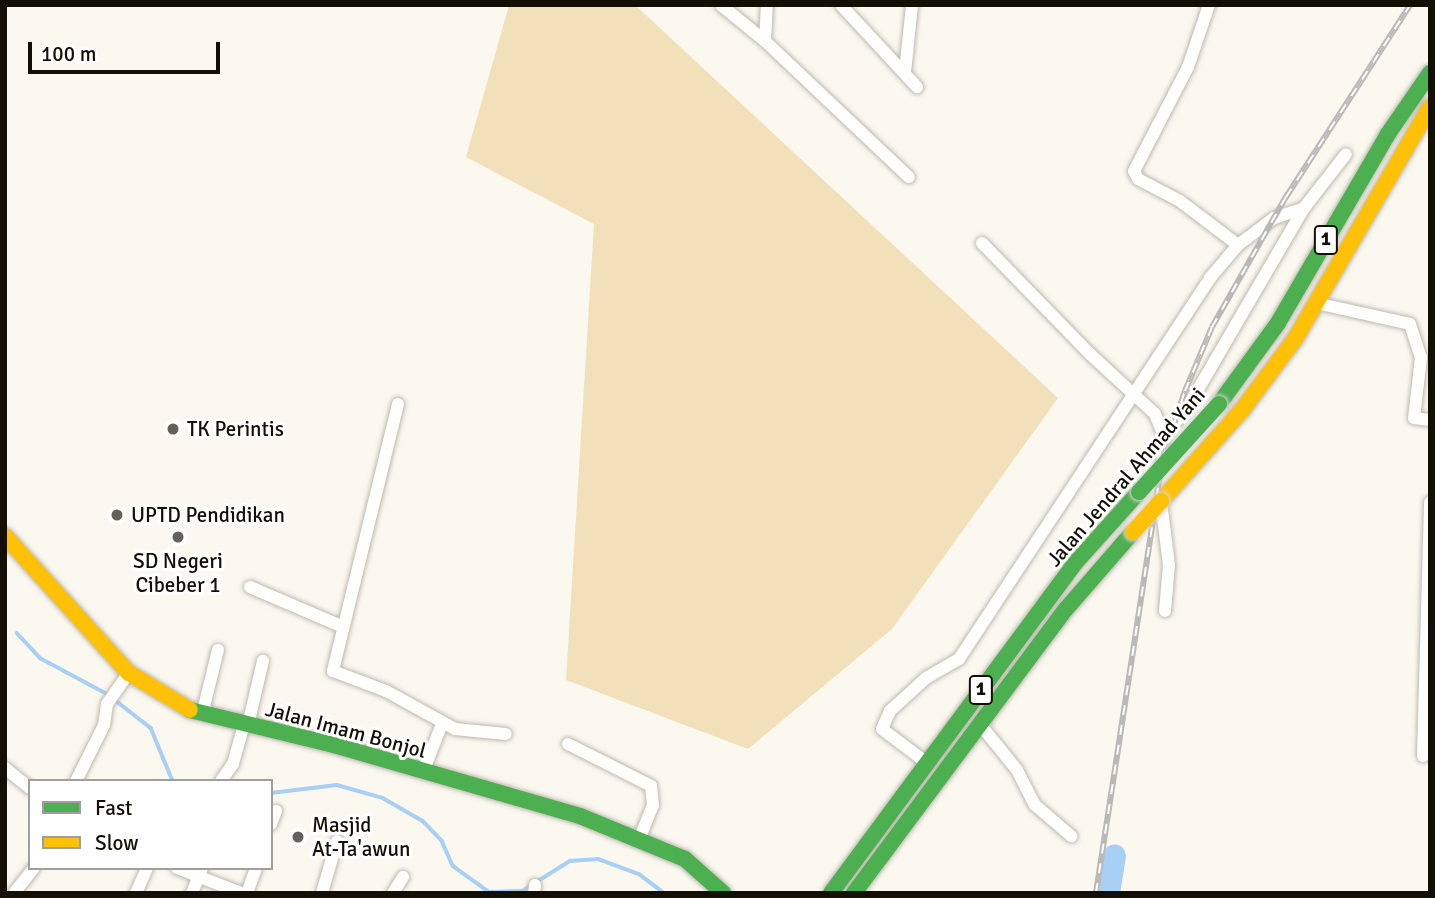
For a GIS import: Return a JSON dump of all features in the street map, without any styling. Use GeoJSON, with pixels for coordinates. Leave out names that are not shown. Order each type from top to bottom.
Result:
{"type":"FeatureCollection","features":[{"type":"Feature","properties":{"kind":"main road","name":"Jalan Jendral Ahmad Yani"},"geometry":{"type":"LineString","coordinates":[[831,893],[1077,561],[1219,404],[1278,323],[1388,134],[1430,73]]}},
{"type":"Feature","properties":{"kind":"main road","name":"Jalan Jendral Ahmad Yani"},"geometry":{"type":"LineString","coordinates":[[854,893],[1066,608],[1268,378],[1316,303],[1430,107]]}},
{"type":"Feature","properties":{"kind":"main road","name":"Jalan Imam Bonjol"},"geometry":{"type":"LineString","coordinates":[[5,536],[129,673],[166,700],[202,715],[246,724],[580,816],[639,839],[697,867],[723,893]]}},
{"type":"Feature","properties":{"kind":"street"},"geometry":{"type":"LineString","coordinates":[[721,5],[765,41],[909,177]]}},
{"type":"Feature","properties":{"kind":"street"},"geometry":{"type":"LineString","coordinates":[[765,41],[767,5]]}},
{"type":"Feature","properties":{"kind":"street"},"geometry":{"type":"LineString","coordinates":[[841,5],[916,87]]}},
{"type":"Feature","properties":{"kind":"street"},"geometry":{"type":"LineString","coordinates":[[905,72],[912,5]]}},
{"type":"Feature","properties":{"kind":"street"},"geometry":{"type":"LineString","coordinates":[[1209,5],[1188,67],[1133,171],[1138,179],[1180,201],[1238,245]]}},
{"type":"Feature","properties":{"kind":"street"},"geometry":{"type":"LineString","coordinates":[[1164,436],[1186,410],[1215,353],[1304,208],[1346,154]]}},
{"type":"Feature","properties":{"kind":"street"},"geometry":{"type":"LineString","coordinates":[[927,763],[882,729],[885,720],[926,678],[959,659],[1210,278],[1238,245],[1274,218],[1304,208]]}},
{"type":"Feature","properties":{"kind":"street"},"geometry":{"type":"LineString","coordinates":[[982,243],[1090,354],[1135,392],[1155,414],[1164,436],[1161,516],[1169,565],[1166,611]]}},
{"type":"Feature","properties":{"kind":"street"},"geometry":{"type":"LineString","coordinates":[[1316,303],[1410,324],[1421,357],[1414,418],[1430,420]]}},
{"type":"Feature","properties":{"kind":"street"},"geometry":{"type":"LineString","coordinates":[[398,404],[332,671],[386,691],[442,723],[506,734]]}},
{"type":"Feature","properties":{"kind":"street"},"geometry":{"type":"LineString","coordinates":[[1423,756],[1427,711],[1430,502]]}},
{"type":"Feature","properties":{"kind":"street"},"geometry":{"type":"LineString","coordinates":[[250,587],[341,626]]}},
{"type":"Feature","properties":{"kind":"street"},"geometry":{"type":"LineString","coordinates":[[202,715],[218,650]]}},
{"type":"Feature","properties":{"kind":"street"},"geometry":{"type":"LineString","coordinates":[[222,779],[233,764],[263,661]]}},
{"type":"Feature","properties":{"kind":"street"},"geometry":{"type":"LineString","coordinates":[[77,779],[104,725],[110,699],[129,673]]}},
{"type":"Feature","properties":{"kind":"street"},"geometry":{"type":"LineString","coordinates":[[423,772],[442,723]]}},
{"type":"Feature","properties":{"kind":"street"},"geometry":{"type":"LineString","coordinates":[[979,723],[1017,770],[1035,804],[1071,836]]}},
{"type":"Feature","properties":{"kind":"street"},"geometry":{"type":"LineString","coordinates":[[568,744],[651,786],[653,805],[639,839]]}},
{"type":"Feature","properties":{"kind":"street"},"geometry":{"type":"LineString","coordinates":[[5,768],[28,786]]}},
{"type":"Feature","properties":{"kind":"street"},"geometry":{"type":"LineString","coordinates":[[273,819],[276,811]]}},
{"type":"Feature","properties":{"kind":"street"},"geometry":{"type":"LineString","coordinates":[[322,893],[337,841]]}},
{"type":"Feature","properties":{"kind":"street"},"geometry":{"type":"LineString","coordinates":[[15,892],[32,870]]}},
{"type":"Feature","properties":{"kind":"street"},"geometry":{"type":"LineString","coordinates":[[136,893],[146,870]]}},
{"type":"Feature","properties":{"kind":"street"},"geometry":{"type":"LineString","coordinates":[[247,893],[255,870]]}},
{"type":"Feature","properties":{"kind":"street"},"geometry":{"type":"LineString","coordinates":[[192,893],[200,873],[242,893]]}},
{"type":"Feature","properties":{"kind":"street"},"geometry":{"type":"LineString","coordinates":[[393,893],[402,877]]}},
{"type":"Feature","properties":{"kind":"shaded area"},"geometry":{"type":"Polygon","coordinates":[[[509,5],[635,5],[1058,398],[892,629],[748,749],[566,680],[594,224],[466,157],[509,5]]]}},
{"type":"Feature","properties":{"kind":"waterway"},"geometry":{"type":"LineString","coordinates":[[17,633],[40,658],[109,695]]}},
{"type":"Feature","properties":{"kind":"waterway"},"geometry":{"type":"LineString","coordinates":[[115,700],[151,728],[172,779]]}},
{"type":"Feature","properties":{"kind":"waterway"},"geometry":{"type":"LineString","coordinates":[[273,793],[337,785],[383,798],[423,821],[442,841],[453,866],[489,892],[523,891],[531,885]]}},
{"type":"Feature","properties":{"kind":"waterway"},"geometry":{"type":"LineString","coordinates":[[1108,893],[1114,855]]}},
{"type":"Feature","properties":{"kind":"waterway"},"geometry":{"type":"LineString","coordinates":[[538,881],[570,861],[598,859],[639,874],[664,893]]}},
{"type":"Feature","properties":{"kind":"railway"},"geometry":{"type":"LineString","coordinates":[[1096,893],[1162,460],[1185,391],[1212,327],[1286,197],[1410,5]]}},
{"type":"Feature","properties":{"kind":"traffic: fast"},"geometry":{"type":"LineString","coordinates":[[1219,404],[1278,323],[1388,134],[1430,73]]}},
{"type":"Feature","properties":{"kind":"traffic: fast"},"geometry":{"type":"LineString","coordinates":[[1139,492],[1219,404]]}},
{"type":"Feature","properties":{"kind":"traffic: fast"},"geometry":{"type":"LineString","coordinates":[[831,893],[1077,561],[1139,492]]}},
{"type":"Feature","properties":{"kind":"traffic: fast"},"geometry":{"type":"LineString","coordinates":[[854,893],[1066,609],[1133,532]]}},
{"type":"Feature","properties":{"kind":"traffic: fast"},"geometry":{"type":"LineString","coordinates":[[190,710],[334,745],[580,816],[685,859],[723,893]]}},
{"type":"Feature","properties":{"kind":"traffic: slow"},"geometry":{"type":"LineString","coordinates":[[1161,501],[1242,410],[1295,339],[1430,107]]}},
{"type":"Feature","properties":{"kind":"traffic: slow"},"geometry":{"type":"LineString","coordinates":[[1133,532],[1161,501]]}},
{"type":"Feature","properties":{"kind":"traffic: slow"},"geometry":{"type":"LineString","coordinates":[[5,536],[129,673],[190,710]]}},
{"type":"Feature","properties":{"kind":"place","name":"TK Perintis"},"geometry":{"type":"Point","coordinates":[173,429]}},
{"type":"Feature","properties":{"kind":"place","name":"UPTD Pendidikan"},"geometry":{"type":"Point","coordinates":[117,515]}},
{"type":"Feature","properties":{"kind":"place","name":"SD Negeri Cibeber 1"},"geometry":{"type":"Point","coordinates":[178,537]}},
{"type":"Feature","properties":{"kind":"place","name":"Masjid At-Ta'awun"},"geometry":{"type":"Point","coordinates":[298,837]}}]}
